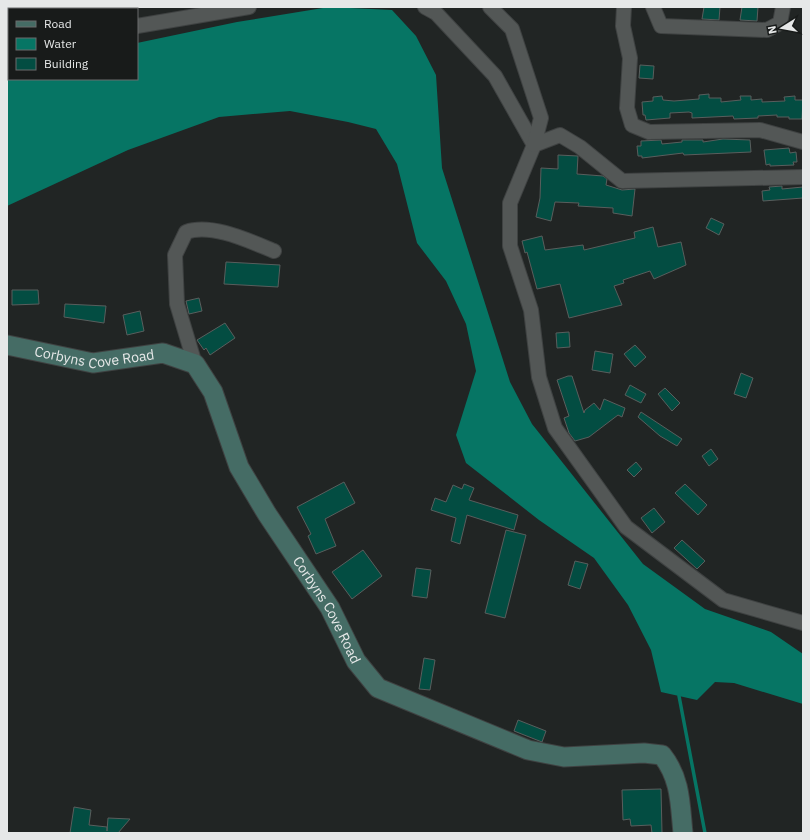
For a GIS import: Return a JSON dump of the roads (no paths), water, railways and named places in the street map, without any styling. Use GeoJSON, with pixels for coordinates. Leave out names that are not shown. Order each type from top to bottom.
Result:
{"type":"FeatureCollection","features":[{"type":"Feature","properties":{"kind":"main road","name":"Corbyns Cove Road"},"geometry":{"type":"LineString","coordinates":[[7,345],[93,362],[163,354],[195,364],[213,392],[239,467],[267,514],[330,608],[356,661],[378,688],[528,750],[564,757],[644,753],[662,755],[672,768],[678,789],[683,833]]}},
{"type":"Feature","properties":{"kind":"street"},"geometry":{"type":"LineString","coordinates":[[138,26],[249,7]]}},
{"type":"Feature","properties":{"kind":"street"},"geometry":{"type":"LineString","coordinates":[[425,7],[436,13],[495,76],[534,145]]}},
{"type":"Feature","properties":{"kind":"street"},"geometry":{"type":"LineString","coordinates":[[490,7],[512,29],[541,118],[534,145],[510,203],[510,246],[531,310],[539,377],[555,428],[626,527],[723,600],[803,622]]}},
{"type":"Feature","properties":{"kind":"street"},"geometry":{"type":"LineString","coordinates":[[624,7],[624,26],[630,58],[628,108],[632,124],[649,132],[760,130],[803,142]]}},
{"type":"Feature","properties":{"kind":"street"},"geometry":{"type":"LineString","coordinates":[[653,7],[661,26],[767,30],[780,23],[783,7]]}},
{"type":"Feature","properties":{"kind":"street"},"geometry":{"type":"LineString","coordinates":[[534,145],[560,134],[580,147],[622,181],[803,177]]}},
{"type":"Feature","properties":{"kind":"street"},"geometry":{"type":"LineString","coordinates":[[195,364],[177,304],[175,255],[186,232],[197,228],[233,235],[274,251]]}},
{"type":"Feature","properties":{"kind":"water"},"geometry":{"type":"Polygon","coordinates":[[[329,7],[392,10],[416,36],[436,75],[442,168],[510,382],[532,424],[643,564],[705,609],[771,632],[803,654],[803,704],[734,683],[715,682],[697,700],[661,692],[651,650],[628,605],[594,558],[539,520],[466,463],[456,435],[476,371],[466,324],[446,281],[417,243],[397,164],[376,129],[290,111],[219,117],[128,150],[7,206],[7,61],[8,80],[138,80],[138,43],[237,22],[329,7]]]}},
{"type":"Feature","properties":{"kind":"waterway"},"geometry":{"type":"LineString","coordinates":[[679,696],[705,833]]}}]}
